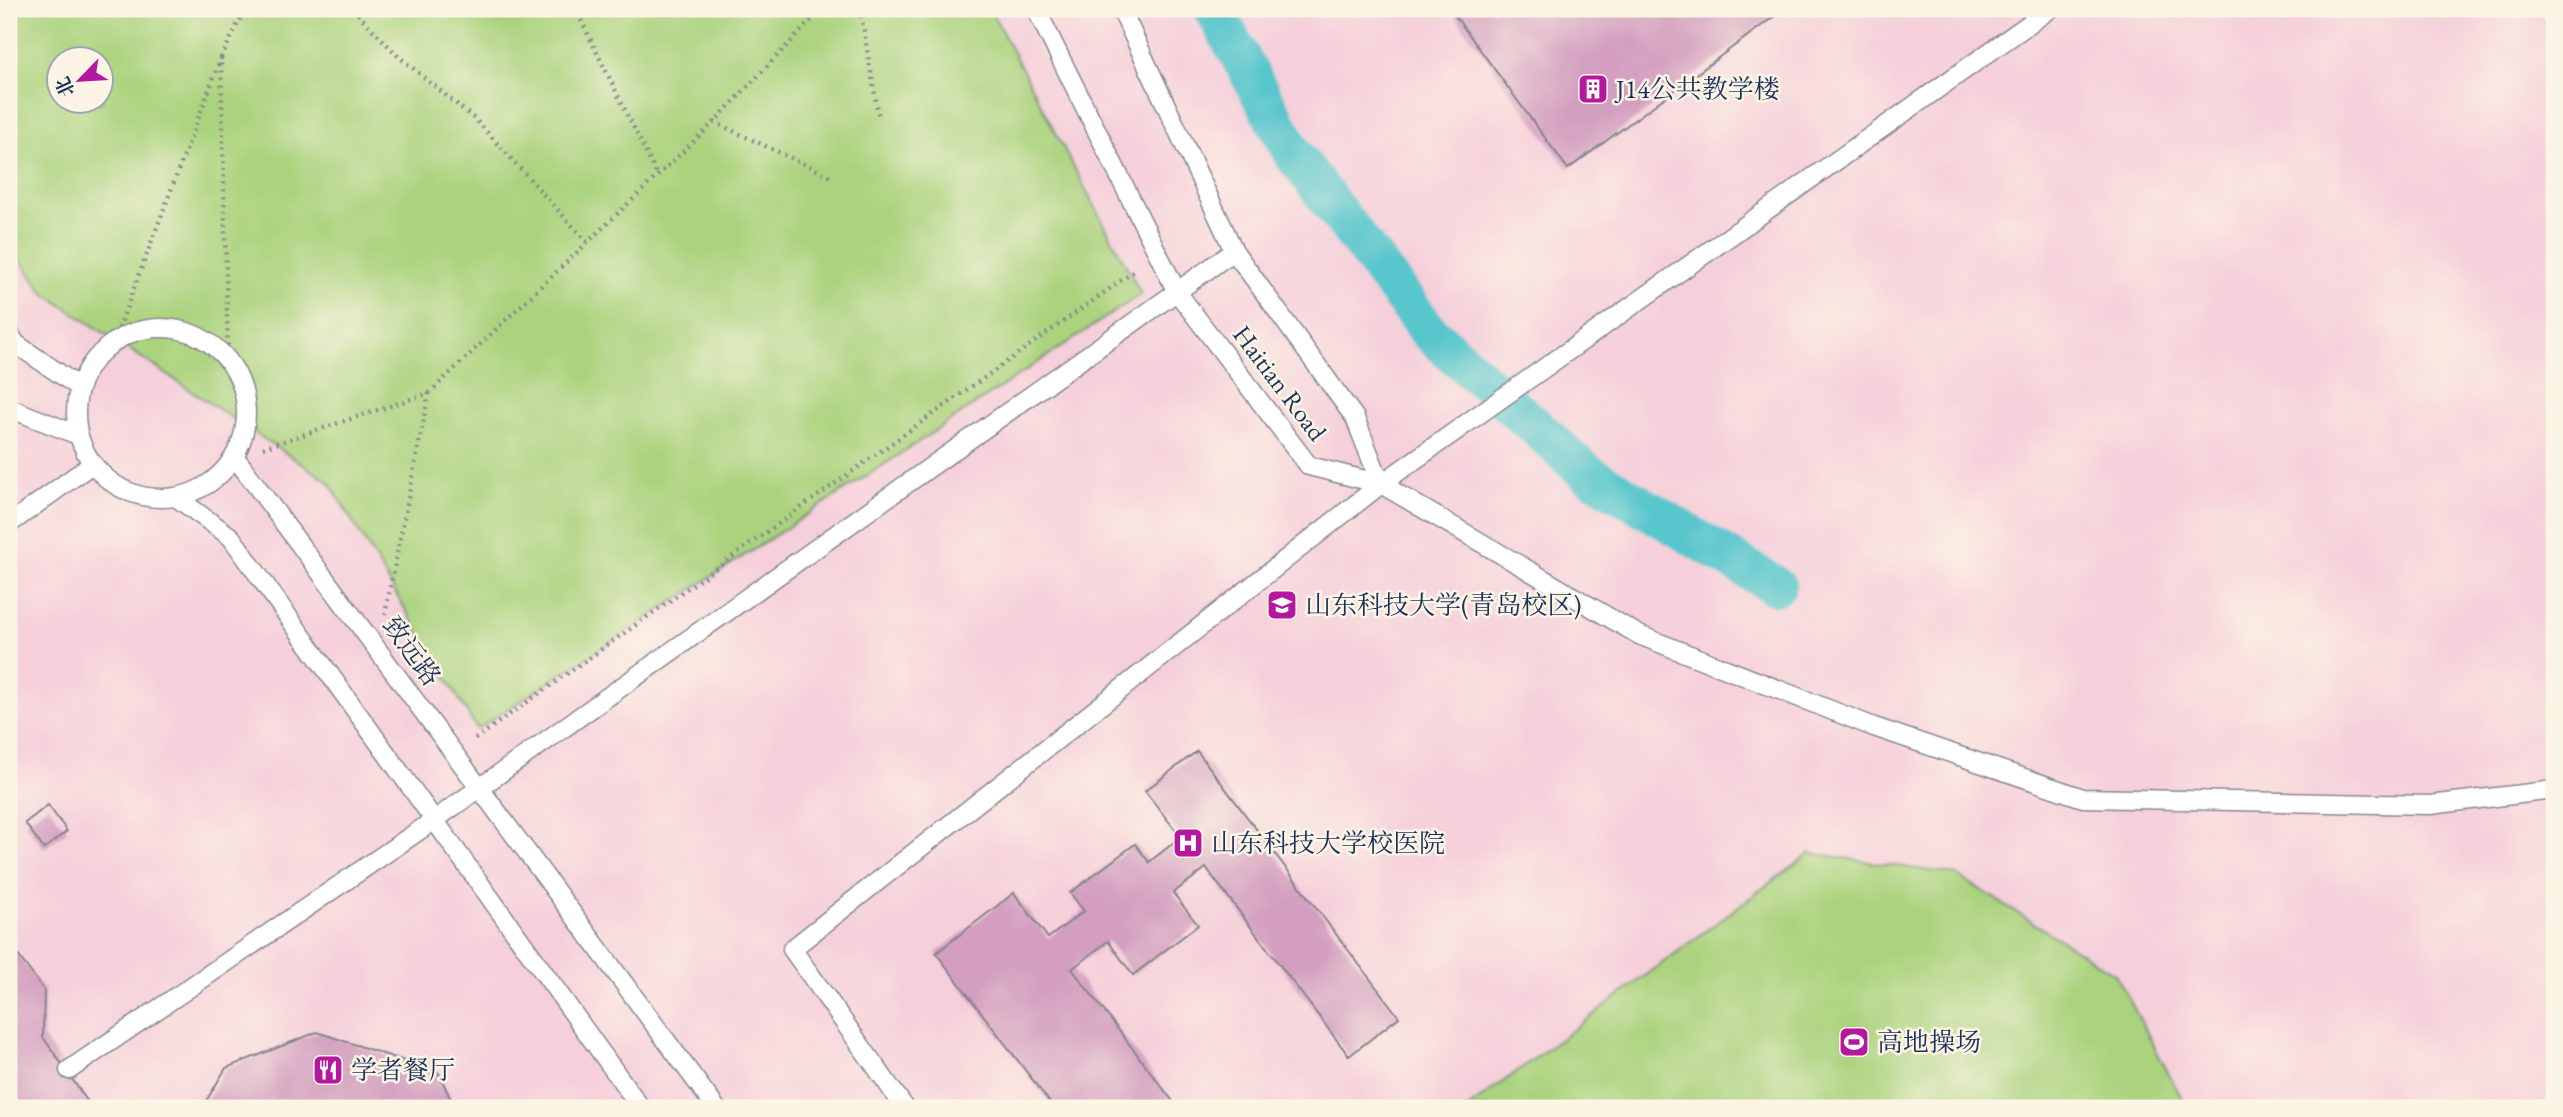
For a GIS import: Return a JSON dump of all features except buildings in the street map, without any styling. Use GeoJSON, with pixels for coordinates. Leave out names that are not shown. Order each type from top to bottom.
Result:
{"type":"FeatureCollection","features":[{"type":"Feature","properties":{"kind":"lane","name":"Haitian Road"},"geometry":{"type":"LineString","coordinates":[[1036,9],[1177,292],[1309,466],[1381,484]]}},
{"type":"Feature","properties":{"kind":"lane","name":"Haitian Road"},"geometry":{"type":"LineString","coordinates":[[1121,9],[1234,251],[1355,418],[1381,484]]}},
{"type":"Feature","properties":{"kind":"lane"},"geometry":{"type":"LineString","coordinates":[[905,1108],[792,948],[1381,484],[2050,9]]}},
{"type":"Feature","properties":{"kind":"lane"},"geometry":{"type":"LineString","coordinates":[[69,1070],[480,788],[1234,251]]}},
{"type":"Feature","properties":{"kind":"lane"},"geometry":{"type":"LineString","coordinates":[[162,328],[187,332],[209,343],[228,361],[241,383],[246,408],[244,433],[235,457],[219,476],[200,490],[177,498],[153,499],[129,493],[109,481],[92,464],[78,435],[75,411],[79,387],[92,362],[114,341],[137,331],[162,328]]}},
{"type":"Feature","properties":{"kind":"lane"},"geometry":{"type":"LineString","coordinates":[[9,333],[16,344],[79,387]]}},
{"type":"Feature","properties":{"kind":"lane"},"geometry":{"type":"LineString","coordinates":[[9,408],[78,435]]}},
{"type":"Feature","properties":{"kind":"lane","name":"致远路"},"geometry":{"type":"LineString","coordinates":[[235,457],[716,1108]]}},
{"type":"Feature","properties":{"kind":"lane"},"geometry":{"type":"LineString","coordinates":[[9,524],[92,464]]}},
{"type":"Feature","properties":{"kind":"lane"},"geometry":{"type":"LineString","coordinates":[[1381,484],[1639,635],[1874,727],[2083,798],[2430,805],[2554,790]]}},
{"type":"Feature","properties":{"kind":"lane"},"geometry":{"type":"LineString","coordinates":[[177,498],[230,537],[641,1108]]}},
{"type":"Feature","properties":{"kind":"path"},"geometry":{"type":"LineString","coordinates":[[114,341],[221,58],[246,9]]}},
{"type":"Feature","properties":{"kind":"path"},"geometry":{"type":"LineString","coordinates":[[353,9],[398,55],[477,121],[586,242]]}},
{"type":"Feature","properties":{"kind":"path"},"geometry":{"type":"LineString","coordinates":[[235,457],[429,393],[714,122],[822,9]]}},
{"type":"Feature","properties":{"kind":"path"},"geometry":{"type":"LineString","coordinates":[[860,9],[878,118]]}},
{"type":"Feature","properties":{"kind":"path"},"geometry":{"type":"LineString","coordinates":[[581,20],[657,175]]}},
{"type":"Feature","properties":{"kind":"path"},"geometry":{"type":"LineString","coordinates":[[221,58],[228,361]]}},
{"type":"Feature","properties":{"kind":"path"},"geometry":{"type":"LineString","coordinates":[[714,122],[834,178]]}},
{"type":"Feature","properties":{"kind":"path"},"geometry":{"type":"LineString","coordinates":[[455,754],[1158,254]]}},
{"type":"Feature","properties":{"kind":"path"},"geometry":{"type":"LineString","coordinates":[[378,649],[429,393]]}},
{"type":"Feature","properties":{"kind":"shaded area","name":"山东科技大学(青岛校区)"},"geometry":{"type":"Polygon","coordinates":[[[9,9],[2554,9],[2554,1108],[9,1108],[9,9]]]}},
{"type":"Feature","properties":{"kind":"green space"},"geometry":{"type":"Polygon","coordinates":[[[9,9],[990,9],[1141,294],[477,729],[329,482],[44,293],[9,244],[9,9]]]}},
{"type":"Feature","properties":{"kind":"green space","name":"高地操场"},"geometry":{"type":"Polygon","coordinates":[[[1810,853],[1957,875],[2116,975],[2187,1108],[1468,1108],[1810,853]]]}},
{"type":"Feature","properties":{"kind":"waterway"},"geometry":{"type":"LineString","coordinates":[[1214,9],[1294,155],[1429,332],[1587,473],[1776,586]]}},
{"type":"Feature","properties":{"kind":"place","name":"J14公共教学楼"},"geometry":{"type":"Point","coordinates":[1593,89]}},
{"type":"Feature","properties":{"kind":"place","name":"山东科技大学(青岛校区)"},"geometry":{"type":"Point","coordinates":[1282,605]}},
{"type":"Feature","properties":{"kind":"place","name":"山东科技大学校医院"},"geometry":{"type":"Point","coordinates":[1188,843]}},
{"type":"Feature","properties":{"kind":"place","name":"高地操场"},"geometry":{"type":"Point","coordinates":[1854,1042]}},
{"type":"Feature","properties":{"kind":"place","name":"学者餐厅"},"geometry":{"type":"Point","coordinates":[328,1070]}}]}
